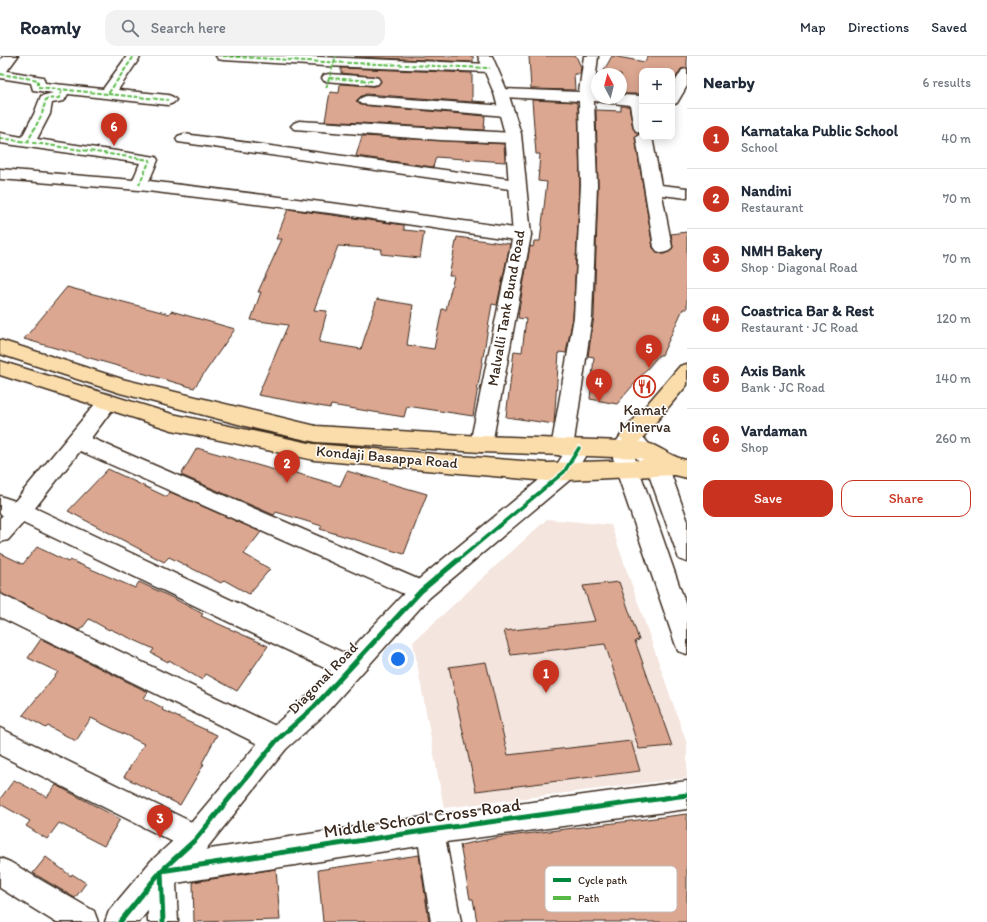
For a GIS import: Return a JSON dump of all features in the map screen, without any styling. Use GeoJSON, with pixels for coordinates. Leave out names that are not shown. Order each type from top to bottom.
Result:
{"type":"FeatureCollection","features":[{"type":"Feature","properties":{"kind":"main road","name":"Kondaji Basappa Road"},"geometry":{"type":"LineString","coordinates":[[0,347],[120,386],[257,422],[316,434],[571,448],[628,455]]}},
{"type":"Feature","properties":{"kind":"main road","name":"Kondaji Basappa Road"},"geometry":{"type":"LineString","coordinates":[[0,368],[107,404],[172,422],[314,452],[481,465],[547,472],[564,472],[628,455]]}},
{"type":"Feature","properties":{"kind":"main road"},"geometry":{"type":"LineString","coordinates":[[673,468],[628,455],[687,371]]}},
{"type":"Feature","properties":{"kind":"street"},"geometry":{"type":"LineString","coordinates":[[0,70],[11,56]]}},
{"type":"Feature","properties":{"kind":"street"},"geometry":{"type":"LineString","coordinates":[[108,94],[134,56]]}},
{"type":"Feature","properties":{"kind":"street"},"geometry":{"type":"LineString","coordinates":[[223,56],[488,62]]}},
{"type":"Feature","properties":{"kind":"street"},"geometry":{"type":"LineString","coordinates":[[591,56],[591,68]]}},
{"type":"Feature","properties":{"kind":"street"},"geometry":{"type":"LineString","coordinates":[[336,59],[328,83],[373,81]]}},
{"type":"Feature","properties":{"kind":"street","name":"Malvalli Tank Bund Road"},"geometry":{"type":"LineString","coordinates":[[481,444],[522,235],[513,138],[501,93],[488,62]]}},
{"type":"Feature","properties":{"kind":"street"},"geometry":{"type":"LineString","coordinates":[[675,95],[687,73]]}},
{"type":"Feature","properties":{"kind":"street"},"geometry":{"type":"LineString","coordinates":[[0,74],[38,80],[38,87],[168,100]]}},
{"type":"Feature","properties":{"kind":"street"},"geometry":{"type":"LineString","coordinates":[[27,143],[42,114],[46,99],[59,98],[62,89]]}},
{"type":"Feature","properties":{"kind":"street"},"geometry":{"type":"LineString","coordinates":[[501,93],[591,97]]}},
{"type":"Feature","properties":{"kind":"street"},"geometry":{"type":"LineString","coordinates":[[627,100],[639,101]]}},
{"type":"Feature","properties":{"kind":"street"},"geometry":{"type":"LineString","coordinates":[[366,101],[506,111]]}},
{"type":"Feature","properties":{"kind":"street"},"geometry":{"type":"LineString","coordinates":[[571,448],[582,317],[592,104]]}},
{"type":"Feature","properties":{"kind":"street"},"geometry":{"type":"LineString","coordinates":[[675,104],[687,106]]}},
{"type":"Feature","properties":{"kind":"street"},"geometry":{"type":"LineString","coordinates":[[299,126],[513,138]]}},
{"type":"Feature","properties":{"kind":"street"},"geometry":{"type":"LineString","coordinates":[[0,138],[150,160],[139,185]]}},
{"type":"Feature","properties":{"kind":"street"},"geometry":{"type":"LineString","coordinates":[[184,139],[517,185]]}},
{"type":"Feature","properties":{"kind":"street"},"geometry":{"type":"LineString","coordinates":[[645,140],[663,247]]}},
{"type":"Feature","properties":{"kind":"street"},"geometry":{"type":"LineString","coordinates":[[0,174],[139,185],[330,208],[522,235]]}},
{"type":"Feature","properties":{"kind":"street"},"geometry":{"type":"LineString","coordinates":[[653,189],[680,192],[677,203],[687,208]]}},
{"type":"Feature","properties":{"kind":"street"},"geometry":{"type":"LineString","coordinates":[[0,533],[10,508],[77,441],[107,404]]}},
{"type":"Feature","properties":{"kind":"street"},"geometry":{"type":"LineString","coordinates":[[77,441],[421,591]]}},
{"type":"Feature","properties":{"kind":"street","name":"Diagonal Road"},"geometry":{"type":"LineString","coordinates":[[120,922],[162,871],[196,839],[278,740],[314,708],[421,591],[564,472],[571,448]]}},
{"type":"Feature","properties":{"kind":"street"},"geometry":{"type":"LineString","coordinates":[[628,455],[687,643]]}},
{"type":"Feature","properties":{"kind":"street"},"geometry":{"type":"LineString","coordinates":[[673,468],[687,552]]}},
{"type":"Feature","properties":{"kind":"street"},"geometry":{"type":"LineString","coordinates":[[10,508],[350,668]]}},
{"type":"Feature","properties":{"kind":"street"},"geometry":{"type":"LineString","coordinates":[[0,605],[278,740]]}},
{"type":"Feature","properties":{"kind":"street"},"geometry":{"type":"LineString","coordinates":[[0,742],[196,839]]}},
{"type":"Feature","properties":{"kind":"street","name":"Middle School Cross Road"},"geometry":{"type":"LineString","coordinates":[[162,871],[430,830],[687,795]]}},
{"type":"Feature","properties":{"kind":"street"},"geometry":{"type":"LineString","coordinates":[[430,830],[446,922]]}},
{"type":"Feature","properties":{"kind":"street"},"geometry":{"type":"LineString","coordinates":[[162,871],[163,922]]}},
{"type":"Feature","properties":{"kind":"street"},"geometry":{"type":"LineString","coordinates":[[0,872],[83,922]]}},
{"type":"Feature","properties":{"kind":"shaded area"},"geometry":{"type":"Polygon","coordinates":[[[547,519],[611,525],[687,744],[687,778],[444,808],[413,642],[547,519]]]}},
{"type":"Feature","properties":{"kind":"building"},"geometry":{"type":"Polygon","coordinates":[[[473,56],[473,62],[355,57],[473,56]]]}},
{"type":"Feature","properties":{"kind":"building"},"geometry":{"type":"Polygon","coordinates":[[[529,56],[576,56],[581,67],[580,74],[574,74],[575,90],[531,89],[529,56]]]}},
{"type":"Feature","properties":{"kind":"building"},"geometry":{"type":"Polygon","coordinates":[[[612,56],[645,62],[648,56],[687,56],[687,68],[681,69],[675,79],[675,68],[639,68],[639,94],[627,94],[627,68],[605,68],[612,56]]]}},
{"type":"Feature","properties":{"kind":"building"},"geometry":{"type":"Polygon","coordinates":[[[341,68],[472,73],[472,101],[486,103],[366,94],[356,101],[361,105],[485,116],[484,130],[325,121],[330,92],[339,93],[340,84],[373,86],[378,85],[381,82],[378,77],[341,73],[341,68]]]}},
{"type":"Feature","properties":{"kind":"building"},"geometry":{"type":"Polygon","coordinates":[[[532,100],[576,102],[578,107],[580,185],[573,317],[566,353],[559,352],[554,424],[506,417],[514,351],[522,352],[526,319],[518,318],[530,246],[533,247],[534,241],[540,241],[547,182],[538,181],[540,154],[536,154],[532,100]]]}},
{"type":"Feature","properties":{"kind":"building"},"geometry":{"type":"Polygon","coordinates":[[[621,106],[629,106],[633,128],[639,133],[635,137],[653,248],[657,252],[663,254],[669,252],[673,247],[671,234],[687,232],[687,309],[683,309],[662,355],[659,355],[617,404],[590,399],[594,357],[588,356],[594,317],[598,185],[596,110],[621,111],[621,106]]]}},
{"type":"Feature","properties":{"kind":"building"},"geometry":{"type":"Polygon","coordinates":[[[362,136],[504,144],[505,162],[436,157],[433,167],[356,156],[362,136]]]}},
{"type":"Feature","properties":{"kind":"building"},"geometry":{"type":"Polygon","coordinates":[[[288,209],[404,225],[404,230],[424,232],[420,258],[381,254],[382,249],[338,246],[314,310],[327,311],[319,342],[361,349],[377,299],[413,305],[407,345],[434,349],[442,309],[446,310],[454,276],[449,276],[457,237],[510,244],[497,305],[492,304],[473,416],[407,406],[404,417],[331,405],[330,408],[258,395],[288,325],[251,320],[261,292],[258,292],[282,239],[276,239],[288,209]]]}},
{"type":"Feature","properties":{"kind":"building"},"geometry":{"type":"Polygon","coordinates":[[[67,287],[169,314],[171,311],[235,329],[194,388],[24,339],[67,287]]]}},
{"type":"Feature","properties":{"kind":"building"},"geometry":{"type":"Polygon","coordinates":[[[197,448],[285,473],[286,470],[340,486],[347,471],[427,494],[404,554],[320,529],[322,526],[276,512],[274,515],[181,475],[197,448]]]}},
{"type":"Feature","properties":{"kind":"building"},"geometry":{"type":"Polygon","coordinates":[[[108,469],[167,497],[170,492],[261,532],[244,554],[270,569],[249,594],[224,580],[221,583],[169,557],[164,562],[68,511],[108,469]]]}},
{"type":"Feature","properties":{"kind":"building"},"geometry":{"type":"Polygon","coordinates":[[[37,547],[68,562],[70,560],[135,588],[139,582],[203,614],[201,616],[268,646],[237,691],[206,674],[202,680],[169,660],[168,662],[151,653],[154,649],[110,629],[109,630],[89,619],[80,631],[0,593],[0,553],[23,564],[37,547]]]}},
{"type":"Feature","properties":{"kind":"building"},"geometry":{"type":"Polygon","coordinates":[[[619,582],[639,640],[635,641],[672,746],[639,749],[605,644],[511,655],[504,631],[595,621],[583,586],[619,582]]]}},
{"type":"Feature","properties":{"kind":"building"},"geometry":{"type":"Polygon","coordinates":[[[41,639],[148,692],[144,698],[163,708],[162,710],[217,735],[202,763],[204,764],[180,805],[124,777],[144,744],[91,718],[76,741],[48,726],[46,728],[23,715],[58,672],[28,658],[41,639]]]}},
{"type":"Feature","properties":{"kind":"building"},"geometry":{"type":"Polygon","coordinates":[[[486,662],[508,755],[631,741],[640,771],[476,791],[449,667],[486,662]]]}},
{"type":"Feature","properties":{"kind":"building"},"geometry":{"type":"Polygon","coordinates":[[[14,780],[47,797],[56,785],[120,819],[104,846],[59,823],[47,839],[26,826],[30,821],[0,804],[0,799],[14,780]]]}},
{"type":"Feature","properties":{"kind":"building"},"geometry":{"type":"Polygon","coordinates":[[[687,814],[687,922],[477,922],[473,899],[470,899],[460,845],[501,837],[687,814]]]}},
{"type":"Feature","properties":{"kind":"building"},"geometry":{"type":"Polygon","coordinates":[[[419,855],[429,921],[323,922],[318,870],[419,855]]]}},
{"type":"Feature","properties":{"kind":"building"},"geometry":{"type":"Polygon","coordinates":[[[46,857],[71,876],[72,874],[86,883],[75,898],[33,873],[46,857]]]}},
{"type":"Feature","properties":{"kind":"building"},"geometry":{"type":"Polygon","coordinates":[[[276,869],[280,920],[194,922],[193,882],[276,869]]]}},
{"type":"Feature","properties":{"kind":"marked path"},"geometry":{"type":"LineString","coordinates":[[0,74],[38,80],[38,87],[108,94],[134,56]]}},
{"type":"Feature","properties":{"kind":"marked path"},"geometry":{"type":"LineString","coordinates":[[223,56],[324,62],[490,68]]}},
{"type":"Feature","properties":{"kind":"marked path"},"geometry":{"type":"LineString","coordinates":[[326,88],[336,56]]}},
{"type":"Feature","properties":{"kind":"marked path"},"geometry":{"type":"LineString","coordinates":[[329,78],[373,81]]}},
{"type":"Feature","properties":{"kind":"marked path"},"geometry":{"type":"LineString","coordinates":[[27,143],[42,114],[46,99],[59,98],[62,89]]}},
{"type":"Feature","properties":{"kind":"marked path"},"geometry":{"type":"LineString","coordinates":[[108,94],[168,100]]}},
{"type":"Feature","properties":{"kind":"marked path"},"geometry":{"type":"LineString","coordinates":[[0,138],[150,160],[139,185]]}},
{"type":"Feature","properties":{"kind":"cycle path"},"geometry":{"type":"LineString","coordinates":[[120,922],[161,871],[196,839],[277,740],[314,707],[421,591],[564,472],[579,448]]}},
{"type":"Feature","properties":{"kind":"cycle path"},"geometry":{"type":"LineString","coordinates":[[163,922],[161,871],[430,830],[687,795]]}},
{"type":"Feature","properties":{"kind":"place","name":"Vardaman"},"geometry":{"type":"Point","coordinates":[114,146]}},
{"type":"Feature","properties":{"kind":"place","name":"Axis Bank"},"geometry":{"type":"Point","coordinates":[649,368]}},
{"type":"Feature","properties":{"kind":"place","name":"Kamat Minerva"},"geometry":{"type":"Point","coordinates":[645,387]}},
{"type":"Feature","properties":{"kind":"place","name":"Coastrica Bar & Rest"},"geometry":{"type":"Point","coordinates":[599,402]}},
{"type":"Feature","properties":{"kind":"place","name":"Nandini"},"geometry":{"type":"Point","coordinates":[287,483]}},
{"type":"Feature","properties":{"kind":"place","name":"Karnataka Public School"},"geometry":{"type":"Point","coordinates":[546,693]}},
{"type":"Feature","properties":{"kind":"place","name":"NMH Bakery"},"geometry":{"type":"Point","coordinates":[160,838]}}]}
